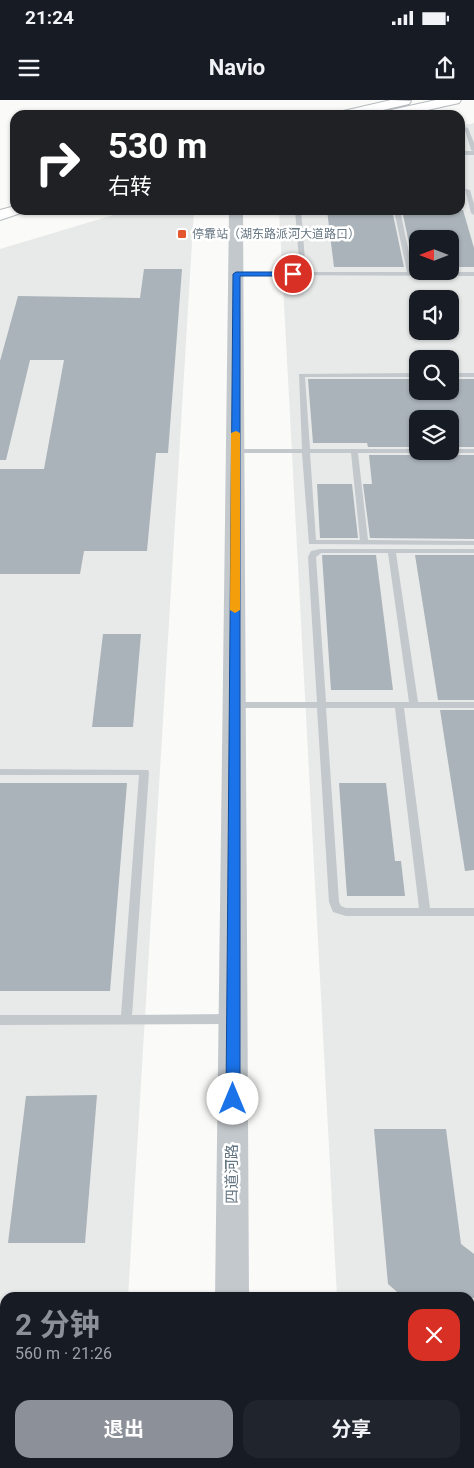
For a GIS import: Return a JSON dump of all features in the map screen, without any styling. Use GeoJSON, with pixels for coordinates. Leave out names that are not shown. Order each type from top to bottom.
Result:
{"type":"FeatureCollection","features":[{"type":"Feature","properties":{"kind":"main road"},"geometry":{"type":"LineString","coordinates":[[366,110],[411,100]]}},
{"type":"Feature","properties":{"kind":"main road"},"geometry":{"type":"LineString","coordinates":[[409,110],[454,100]]}},
{"type":"Feature","properties":{"kind":"street","name":"四道河路"},"geometry":{"type":"LineString","coordinates":[[232,1292],[236,215]]}},
{"type":"Feature","properties":{"kind":"lane"},"geometry":{"type":"LineString","coordinates":[[474,126],[466,128],[474,151]]}},
{"type":"Feature","properties":{"kind":"lane"},"geometry":{"type":"LineString","coordinates":[[465,194],[474,213]]}},
{"type":"Feature","properties":{"kind":"lane"},"geometry":{"type":"LineString","coordinates":[[298,215],[303,274]]}},
{"type":"Feature","properties":{"kind":"lane"},"geometry":{"type":"LineString","coordinates":[[398,215],[409,269]]}},
{"type":"Feature","properties":{"kind":"lane"},"geometry":{"type":"LineString","coordinates":[[236,274],[409,274]]}},
{"type":"Feature","properties":{"kind":"lane"},"geometry":{"type":"LineString","coordinates":[[459,274],[474,274]]}},
{"type":"Feature","properties":{"kind":"lane"},"geometry":{"type":"LineString","coordinates":[[409,375],[301,374],[312,542],[474,543]]}},
{"type":"Feature","properties":{"kind":"lane"},"geometry":{"type":"LineString","coordinates":[[459,375],[474,375]]}},
{"type":"Feature","properties":{"kind":"lane"},"geometry":{"type":"LineString","coordinates":[[236,451],[474,451]]}},
{"type":"Feature","properties":{"kind":"lane"},"geometry":{"type":"LineString","coordinates":[[354,451],[364,543]]}},
{"type":"Feature","properties":{"kind":"lane"},"geometry":{"type":"LineString","coordinates":[[392,551],[414,705]]}},
{"type":"Feature","properties":{"kind":"lane"},"geometry":{"type":"LineString","coordinates":[[474,551],[314,553],[312,557],[334,902],[338,909],[346,912],[474,912]]}},
{"type":"Feature","properties":{"kind":"lane"},"geometry":{"type":"LineString","coordinates":[[234,705],[474,705]]}},
{"type":"Feature","properties":{"kind":"lane"},"geometry":{"type":"LineString","coordinates":[[399,705],[425,912]]}},
{"type":"Feature","properties":{"kind":"lane"},"geometry":{"type":"LineString","coordinates":[[0,772],[144,772],[126,1020]]}},
{"type":"Feature","properties":{"kind":"lane"},"geometry":{"type":"LineString","coordinates":[[0,1020],[233,1019]]}},
{"type":"Feature","properties":{"kind":"shaded area"},"geometry":{"type":"Polygon","coordinates":[[[474,123],[474,1292],[337,1292],[279,215],[465,215],[465,125],[474,123]]]}},
{"type":"Feature","properties":{"kind":"shaded area"},"geometry":{"type":"Polygon","coordinates":[[[113,215],[194,215],[128,1292],[0,1292],[0,249],[113,215]]]}},
{"type":"Feature","properties":{"kind":"building"},"geometry":{"type":"Polygon","coordinates":[[[328,215],[393,215],[404,267],[334,267],[328,215]]]}},
{"type":"Feature","properties":{"kind":"building"},"geometry":{"type":"Polygon","coordinates":[[[403,215],[464,215],[474,248],[474,267],[459,267],[459,230],[409,230],[409,243],[403,215]]]}},
{"type":"Feature","properties":{"kind":"building"},"geometry":{"type":"Polygon","coordinates":[[[144,269],[182,269],[168,453],[156,453],[147,551],[84,551],[80,574],[0,574],[0,469],[44,469],[64,360],[30,360],[6,460],[0,460],[0,361],[18,296],[140,298],[144,269]]]}},
{"type":"Feature","properties":{"kind":"building"},"geometry":{"type":"Polygon","coordinates":[[[308,379],[409,379],[409,400],[459,400],[459,379],[474,379],[474,447],[459,447],[459,410],[409,410],[409,447],[368,447],[367,443],[313,443],[308,379]]]}},
{"type":"Feature","properties":{"kind":"building"},"geometry":{"type":"Polygon","coordinates":[[[369,455],[409,455],[409,460],[459,460],[459,455],[474,455],[474,539],[370,538],[363,484],[372,484],[369,455]]]}},
{"type":"Feature","properties":{"kind":"building"},"geometry":{"type":"Polygon","coordinates":[[[317,484],[352,484],[358,538],[320,538],[317,484]]]}},
{"type":"Feature","properties":{"kind":"building"},"geometry":{"type":"Polygon","coordinates":[[[322,555],[376,555],[393,690],[331,690],[322,555]]]}},
{"type":"Feature","properties":{"kind":"building"},"geometry":{"type":"Polygon","coordinates":[[[415,555],[474,555],[474,700],[438,700],[415,555]]]}},
{"type":"Feature","properties":{"kind":"building"},"geometry":{"type":"Polygon","coordinates":[[[103,634],[141,634],[133,727],[92,727],[103,634]]]}},
{"type":"Feature","properties":{"kind":"building"},"geometry":{"type":"Polygon","coordinates":[[[440,710],[474,710],[474,870],[465,871],[440,710]]]}},
{"type":"Feature","properties":{"kind":"building"},"geometry":{"type":"Polygon","coordinates":[[[0,783],[127,783],[110,991],[0,991],[0,783]]]}},
{"type":"Feature","properties":{"kind":"building"},"geometry":{"type":"Polygon","coordinates":[[[339,783],[386,783],[395,861],[401,861],[405,896],[347,896],[339,783]]]}},
{"type":"Feature","properties":{"kind":"building"},"geometry":{"type":"Polygon","coordinates":[[[97,1095],[85,1243],[8,1243],[26,1096],[97,1095]]]}},
{"type":"Feature","properties":{"kind":"building"},"geometry":{"type":"Polygon","coordinates":[[[374,1129],[446,1129],[461,1244],[474,1254],[474,1292],[397,1292],[388,1284],[374,1129]]]}},
{"type":"Feature","properties":{"kind":"slow traffic"},"geometry":{"type":"LineString","coordinates":[[235,610],[236,433]]}},
{"type":"Feature","properties":{"kind":"place","name":"停靠站（湖东路派河大道路口）"},"geometry":{"type":"Point","coordinates":[182,234]}},
{"type":"Feature","properties":{"kind":"route"},"geometry":{"type":"LineString","coordinates":[[233,1099],[236,274],[293,274]]}}]}
